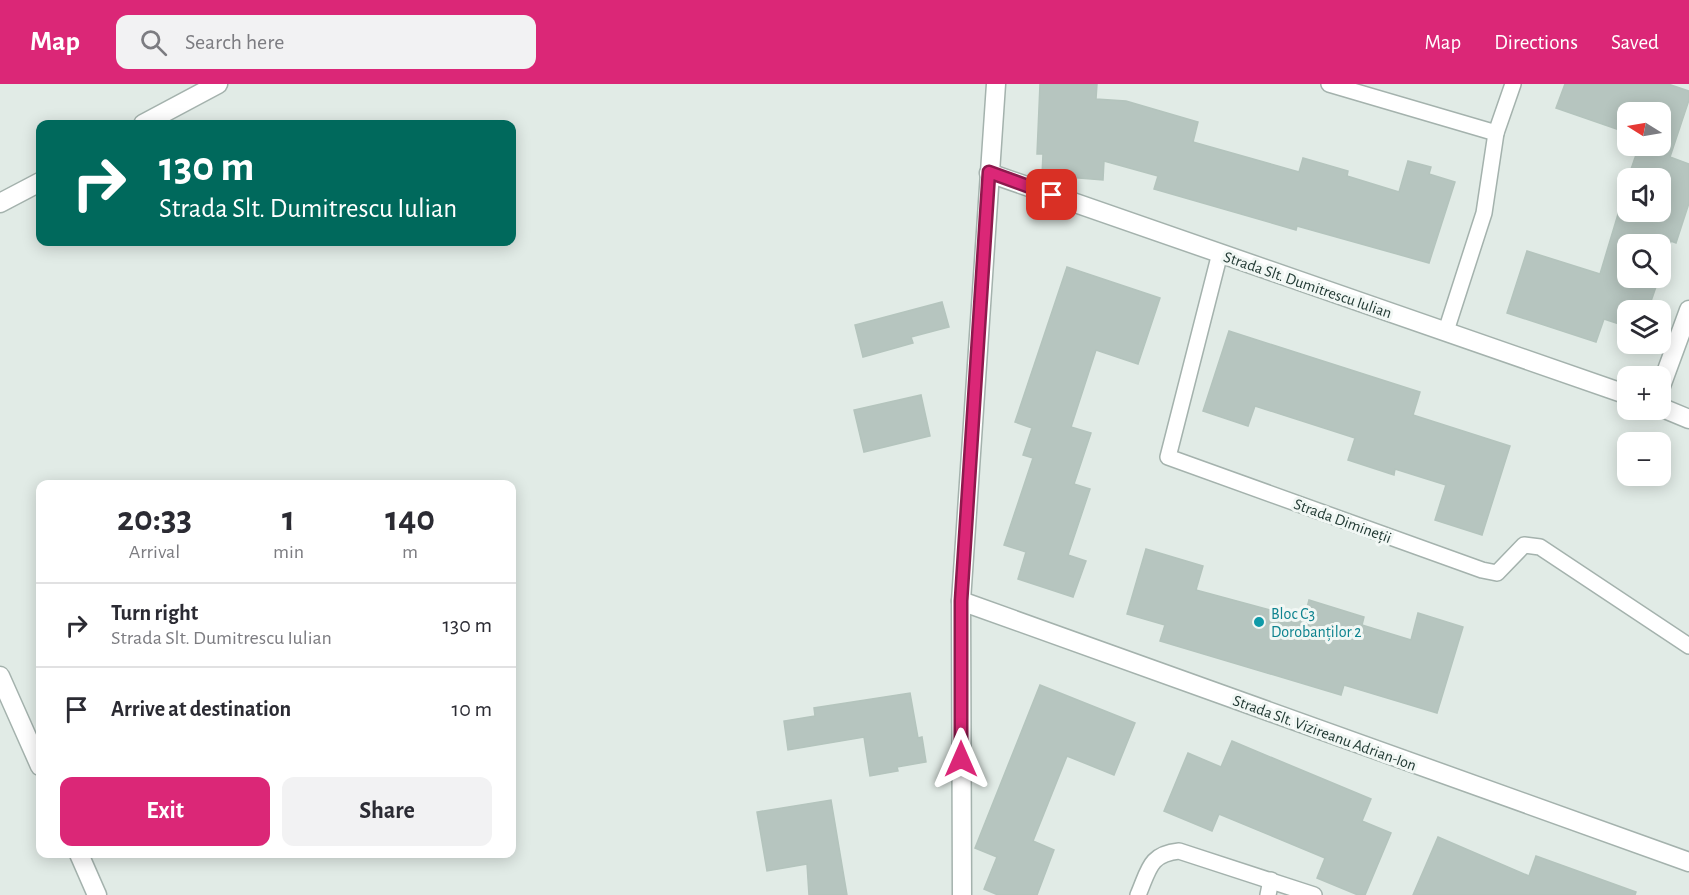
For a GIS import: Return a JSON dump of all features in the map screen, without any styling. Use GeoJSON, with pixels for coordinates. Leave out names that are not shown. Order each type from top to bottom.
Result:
{"type":"FeatureCollection","features":[{"type":"Feature","properties":{"kind":"street"},"geometry":{"type":"LineString","coordinates":[[150,120],[218,84]]}},
{"type":"Feature","properties":{"kind":"street"},"geometry":{"type":"LineString","coordinates":[[962,895],[961,601],[996,84]]}},
{"type":"Feature","properties":{"kind":"street","name":"Strada Slt. Dumitrescu Iulian"},"geometry":{"type":"LineString","coordinates":[[989,172],[1617,391]]}},
{"type":"Feature","properties":{"kind":"street"},"geometry":{"type":"LineString","coordinates":[[0,203],[36,184]]}},
{"type":"Feature","properties":{"kind":"street"},"geometry":{"type":"LineString","coordinates":[[1668,366],[1689,310]]}},
{"type":"Feature","properties":{"kind":"street"},"geometry":{"type":"LineString","coordinates":[[1671,412],[1689,419]]}},
{"type":"Feature","properties":{"kind":"street","name":"Strada Slt. Vizireanu Adrian-Ion"},"geometry":{"type":"LineString","coordinates":[[961,601],[1689,862]]}},
{"type":"Feature","properties":{"kind":"street"},"geometry":{"type":"LineString","coordinates":[[0,675],[36,757]]}},
{"type":"Feature","properties":{"kind":"street"},"geometry":{"type":"LineString","coordinates":[[81,858],[97,895]]}},
{"type":"Feature","properties":{"kind":"lane"},"geometry":{"type":"LineString","coordinates":[[1329,84],[1496,133]]}},
{"type":"Feature","properties":{"kind":"lane"},"geometry":{"type":"LineString","coordinates":[[1446,332],[1484,213],[1496,133],[1513,84]]}},
{"type":"Feature","properties":{"kind":"lane","name":"Strada Dimineții"},"geometry":{"type":"LineString","coordinates":[[1220,253],[1168,457],[1482,570],[1497,573],[1524,545],[1540,547],[1689,646]]}},
{"type":"Feature","properties":{"kind":"lane"},"geometry":{"type":"LineString","coordinates":[[1138,895],[1152,861],[1162,852],[1179,850],[1269,887],[1314,895]]}},
{"type":"Feature","properties":{"kind":"building"},"geometry":{"type":"Polygon","coordinates":[[[1040,84],[1097,84],[1096,99],[1126,101],[1198,122],[1193,142],[1299,172],[1303,158],[1348,171],[1347,176],[1399,192],[1408,161],[1431,167],[1429,174],[1455,182],[1429,263],[1297,226],[1296,230],[1154,189],[1158,176],[1104,161],[1103,180],[1042,175],[1043,154],[1037,154],[1040,84]]]}},
{"type":"Feature","properties":{"kind":"building"},"geometry":{"type":"Polygon","coordinates":[[[1565,84],[1668,84],[1689,91],[1689,100],[1671,154],[1671,102],[1617,102],[1617,129],[1556,108],[1565,84]]]}},
{"type":"Feature","properties":{"kind":"building"},"geometry":{"type":"Polygon","coordinates":[[[1636,156],[1670,156],[1689,164],[1689,203],[1676,243],[1671,241],[1671,234],[1617,234],[1617,288],[1656,288],[1651,300],[1617,300],[1617,323],[1604,319],[1596,342],[1507,313],[1527,251],[1600,274],[1617,218],[1617,222],[1671,222],[1671,168],[1631,168],[1636,156]]]}},
{"type":"Feature","properties":{"kind":"building"},"geometry":{"type":"Polygon","coordinates":[[[1067,267],[1160,298],[1138,364],[1096,350],[1071,427],[1091,433],[1074,484],[1090,489],[1068,555],[1086,561],[1073,597],[1018,579],[1026,552],[1004,545],[1033,458],[1023,455],[1032,428],[1015,422],[1067,267]]]}},
{"type":"Feature","properties":{"kind":"building"},"geometry":{"type":"Polygon","coordinates":[[[942,302],[949,327],[911,337],[913,343],[863,357],[855,325],[942,302]]]}},
{"type":"Feature","properties":{"kind":"building"},"geometry":{"type":"Polygon","coordinates":[[[1229,331],[1420,392],[1413,415],[1510,446],[1482,535],[1435,520],[1446,485],[1395,469],[1394,475],[1348,460],[1355,438],[1255,406],[1248,426],[1203,411],[1229,331]]]}},
{"type":"Feature","properties":{"kind":"building"},"geometry":{"type":"Polygon","coordinates":[[[921,395],[930,436],[864,452],[854,410],[921,395]]]}},
{"type":"Feature","properties":{"kind":"building","name":"Bloc C3 Dorobanților 2"},"geometry":{"type":"Polygon","coordinates":[[[1146,549],[1203,566],[1196,590],[1304,619],[1309,600],[1364,617],[1362,625],[1411,640],[1418,613],[1463,627],[1437,713],[1344,685],[1341,695],[1160,641],[1165,625],[1127,614],[1146,549]]]}},
{"type":"Feature","properties":{"kind":"building"},"geometry":{"type":"Polygon","coordinates":[[[1040,685],[1135,723],[1114,775],[1067,756],[1033,841],[1054,850],[1037,895],[998,895],[984,889],[997,857],[975,848],[1040,685]]]}},
{"type":"Feature","properties":{"kind":"building"},"geometry":{"type":"Polygon","coordinates":[[[910,693],[918,738],[922,737],[926,762],[897,767],[898,771],[870,776],[864,737],[788,750],[784,721],[815,716],[814,708],[910,693]]]}},
{"type":"Feature","properties":{"kind":"building"},"geometry":{"type":"Polygon","coordinates":[[[1232,741],[1371,799],[1362,821],[1391,833],[1365,895],[1358,895],[1317,878],[1325,858],[1219,814],[1212,831],[1164,811],[1188,753],[1221,767],[1232,741]]]}},
{"type":"Feature","properties":{"kind":"building"},"geometry":{"type":"Polygon","coordinates":[[[831,800],[847,895],[809,895],[807,864],[767,871],[757,812],[831,800]]]}},
{"type":"Feature","properties":{"kind":"building"},"geometry":{"type":"Polygon","coordinates":[[[1438,837],[1529,876],[1536,856],[1636,892],[1635,895],[1413,895],[1438,837]]]}},
{"type":"Feature","properties":{"kind":"place","name":"Bloc C3 Dorobanților 2"},"geometry":{"type":"Point","coordinates":[1259,622]}},
{"type":"Feature","properties":{"kind":"route"},"geometry":{"type":"LineString","coordinates":[[961,759],[961,601],[989,172],[1052,195]]}}]}
